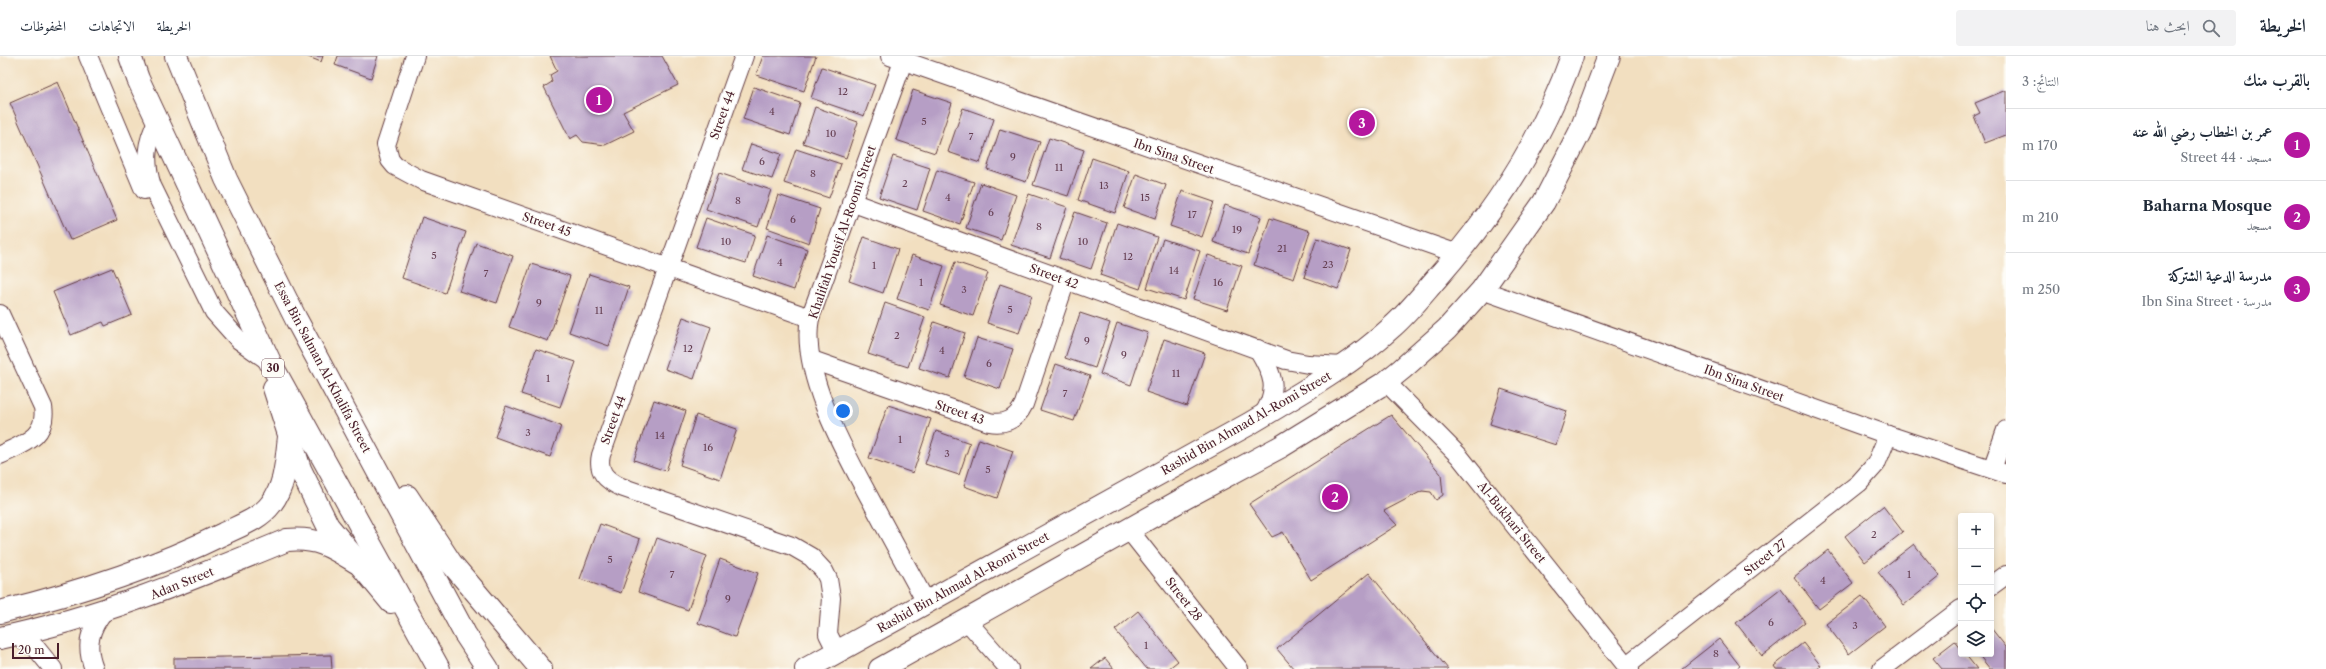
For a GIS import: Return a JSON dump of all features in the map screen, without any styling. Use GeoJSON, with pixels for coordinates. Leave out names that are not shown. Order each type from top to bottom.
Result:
{"type":"FeatureCollection","features":[{"type":"Feature","properties":{"kind":"main road","name":"30"},"geometry":{"type":"LineString","coordinates":[[130,56],[138,79],[270,362],[439,669]]}},
{"type":"Feature","properties":{"kind":"main road","name":"Essa Bin Salman Al-Khalifa Street"},"geometry":{"type":"LineString","coordinates":[[176,56],[226,179],[296,319],[465,634],[488,669]]}},
{"type":"Feature","properties":{"kind":"main road","name":"Rashid Bin Ahmad Al-Romi Street"},"geometry":{"type":"LineString","coordinates":[[806,669],[1262,416],[1343,366],[1393,327],[1458,254],[1496,205],[1524,160],[1557,94],[1572,56]]}},
{"type":"Feature","properties":{"kind":"main road"},"geometry":{"type":"LineString","coordinates":[[880,669],[1185,498],[1282,446],[1386,382],[1441,334],[1482,290],[1526,229],[1564,167],[1580,132],[1609,56]]}},
{"type":"Feature","properties":{"kind":"main road"},"geometry":{"type":"LineString","coordinates":[[296,319],[431,535],[472,591],[540,669]]}},
{"type":"Feature","properties":{"kind":"main road"},"geometry":{"type":"LineString","coordinates":[[270,362],[270,375],[289,438],[300,469],[328,526],[358,563],[416,627]]}},
{"type":"Feature","properties":{"kind":"main road"},"geometry":{"type":"LineString","coordinates":[[0,612],[98,585],[198,546],[255,518],[272,503],[285,471],[289,438]]}},
{"type":"Feature","properties":{"kind":"main road"},"geometry":{"type":"LineString","coordinates":[[1210,446],[1210,459],[1216,470],[1228,475]]}},
{"type":"Feature","properties":{"kind":"main road"},"geometry":{"type":"LineString","coordinates":[[1168,469],[1181,473],[1188,485],[1185,498]]}},
{"type":"Feature","properties":{"kind":"main road"},"geometry":{"type":"LineString","coordinates":[[229,531],[239,533],[249,542],[249,550],[245,557]]}},
{"type":"Feature","properties":{"kind":"main road","name":"Adan Street"},"geometry":{"type":"LineString","coordinates":[[8,637],[149,596],[287,540],[296,539],[324,543],[358,563]]}},
{"type":"Feature","properties":{"kind":"main road"},"geometry":{"type":"LineString","coordinates":[[1017,552],[1016,566],[1024,577],[1036,581]]}},
{"type":"Feature","properties":{"kind":"main road"},"geometry":{"type":"LineString","coordinates":[[983,571],[993,581],[996,594],[992,607]]}},
{"type":"Feature","properties":{"kind":"street"},"geometry":{"type":"LineString","coordinates":[[88,56],[152,207],[159,220],[179,241]]}},
{"type":"Feature","properties":{"kind":"street","name":"Street 45"},"geometry":{"type":"LineString","coordinates":[[415,56],[387,136],[387,153],[395,166],[421,180],[810,318]]}},
{"type":"Feature","properties":{"kind":"street","name":"Street 44"},"geometry":{"type":"LineString","coordinates":[[744,56],[599,462],[602,474],[610,482],[621,487],[792,546],[811,557],[824,571],[828,579],[831,598],[828,634],[837,652]]}},
{"type":"Feature","properties":{"kind":"street","name":"Ibn Sina Street"},"geometry":{"type":"LineString","coordinates":[[900,58],[1458,254]]}},
{"type":"Feature","properties":{"kind":"street","name":"Khalifah Yousif Al-Roomi Street"},"geometry":{"type":"LineString","coordinates":[[900,58],[852,202],[810,318],[808,336],[818,383],[835,430],[926,602]]}},
{"type":"Feature","properties":{"kind":"street"},"geometry":{"type":"LineString","coordinates":[[158,120],[149,141],[147,164],[148,175],[214,312],[239,340],[270,362]]}},
{"type":"Feature","properties":{"kind":"street","name":"Street 42"},"geometry":{"type":"LineString","coordinates":[[852,202],[1296,362],[1343,366]]}},
{"type":"Feature","properties":{"kind":"street","name":"Street 43"},"geometry":{"type":"LineString","coordinates":[[812,360],[989,422],[1008,421],[1018,415],[1024,404],[1066,280]]}},
{"type":"Feature","properties":{"kind":"street","name":"Ibn Sina Street"},"geometry":{"type":"LineString","coordinates":[[1482,290],[1888,435],[1999,472]]}},
{"type":"Feature","properties":{"kind":"street"},"geometry":{"type":"LineString","coordinates":[[0,314],[43,407],[44,413],[42,426],[34,438],[0,455]]}},
{"type":"Feature","properties":{"kind":"street"},"geometry":{"type":"LineString","coordinates":[[1258,349],[1270,370],[1273,385],[1271,399],[1262,416]]}},
{"type":"Feature","properties":{"kind":"street","name":"Al-Bukhari Street"},"geometry":{"type":"LineString","coordinates":[[1386,382],[1459,456],[1628,667]]}},
{"type":"Feature","properties":{"kind":"street"},"geometry":{"type":"LineString","coordinates":[[1999,472],[2006,430]]}},
{"type":"Feature","properties":{"kind":"street","name":"Street 27"},"geometry":{"type":"LineString","coordinates":[[1628,667],[1859,483],[1876,464],[1888,435]]}},
{"type":"Feature","properties":{"kind":"street","name":"Street 28"},"geometry":{"type":"LineString","coordinates":[[1129,530],[1239,669]]}},
{"type":"Feature","properties":{"kind":"street"},"geometry":{"type":"LineString","coordinates":[[1992,585],[2006,575]]}},
{"type":"Feature","properties":{"kind":"street"},"geometry":{"type":"LineString","coordinates":[[94,669],[89,652],[89,640],[93,626],[105,610]]}},
{"type":"Feature","properties":{"kind":"street"},"geometry":{"type":"LineString","coordinates":[[1882,669],[1958,611]]}},
{"type":"Feature","properties":{"kind":"street"},"geometry":{"type":"LineString","coordinates":[[967,621],[1009,669]]}},
{"type":"Feature","properties":{"kind":"street"},"geometry":{"type":"LineString","coordinates":[[8,637],[36,648],[53,669]]}},
{"type":"Feature","properties":{"kind":"building"},"geometry":{"type":"Polygon","coordinates":[[[306,56],[323,56],[321,62],[306,56]]]}},
{"type":"Feature","properties":{"kind":"building"},"geometry":{"type":"Polygon","coordinates":[[[338,56],[378,56],[371,78],[335,65],[338,56]]]}},
{"type":"Feature","properties":{"kind":"building"},"geometry":{"type":"Polygon","coordinates":[[[550,56],[662,56],[678,85],[623,112],[634,131],[605,145],[583,142],[577,135],[570,139],[544,87],[552,82],[550,75],[557,71],[550,56]]]}},
{"type":"Feature","properties":{"kind":"building"},"geometry":{"type":"Polygon","coordinates":[[[763,56],[816,56],[804,91],[756,75],[763,56]]]}},
{"type":"Feature","properties":{"kind":"building"},"geometry":{"type":"Polygon","coordinates":[[[822,67],[875,85],[864,116],[811,98],[822,67]]]}},
{"type":"Feature","properties":{"kind":"building"},"geometry":{"type":"Polygon","coordinates":[[[58,82],[117,220],[70,240],[10,103],[58,82]]]}},
{"type":"Feature","properties":{"kind":"building"},"geometry":{"type":"Polygon","coordinates":[[[754,87],[800,103],[790,135],[743,119],[754,87]]]}},
{"type":"Feature","properties":{"kind":"building"},"geometry":{"type":"Polygon","coordinates":[[[913,90],[952,103],[935,153],[896,140],[913,90]]]}},
{"type":"Feature","properties":{"kind":"building"},"geometry":{"type":"Polygon","coordinates":[[[2006,90],[2006,135],[1985,143],[1974,116],[1980,113],[1975,103],[2006,90]]]}},
{"type":"Feature","properties":{"kind":"building"},"geometry":{"type":"Polygon","coordinates":[[[815,107],[858,122],[846,158],[803,143],[815,107]]]}},
{"type":"Feature","properties":{"kind":"building"},"geometry":{"type":"Polygon","coordinates":[[[963,108],[994,119],[980,163],[948,152],[963,108]]]}},
{"type":"Feature","properties":{"kind":"building"},"geometry":{"type":"Polygon","coordinates":[[[1000,129],[1040,142],[1026,182],[987,169],[1000,129]]]}},
{"type":"Feature","properties":{"kind":"building"},"geometry":{"type":"Polygon","coordinates":[[[1049,138],[1084,150],[1068,196],[1033,185],[1049,138]]]}},
{"type":"Feature","properties":{"kind":"building"},"geometry":{"type":"Polygon","coordinates":[[[751,144],[781,154],[772,179],[742,169],[751,144]]]}},
{"type":"Feature","properties":{"kind":"building"},"geometry":{"type":"Polygon","coordinates":[[[796,149],[841,164],[829,198],[784,183],[796,149]]]}},
{"type":"Feature","properties":{"kind":"building"},"geometry":{"type":"Polygon","coordinates":[[[893,156],[930,168],[917,210],[879,197],[893,156]]]}},
{"type":"Feature","properties":{"kind":"building"},"geometry":{"type":"Polygon","coordinates":[[[1092,158],[1129,171],[1115,213],[1078,200],[1092,158]]]}},
{"type":"Feature","properties":{"kind":"building"},"geometry":{"type":"Polygon","coordinates":[[[937,170],[974,182],[960,224],[923,211],[937,170]]]}},
{"type":"Feature","properties":{"kind":"building"},"geometry":{"type":"Polygon","coordinates":[[[719,173],[771,190],[758,227],[706,209],[719,173]]]}},
{"type":"Feature","properties":{"kind":"building"},"geometry":{"type":"Polygon","coordinates":[[[1136,174],[1166,185],[1155,219],[1124,208],[1136,174]]]}},
{"type":"Feature","properties":{"kind":"building"},"geometry":{"type":"Polygon","coordinates":[[[981,183],[1016,195],[1001,240],[966,228],[981,183]]]}},
{"type":"Feature","properties":{"kind":"building"},"geometry":{"type":"Polygon","coordinates":[[[1182,191],[1214,202],[1202,237],[1170,226],[1182,191]]]}},
{"type":"Feature","properties":{"kind":"building"},"geometry":{"type":"Polygon","coordinates":[[[1029,194],[1067,207],[1050,258],[1011,245],[1029,194]]]}},
{"type":"Feature","properties":{"kind":"building"},"geometry":{"type":"Polygon","coordinates":[[[778,195],[820,209],[809,243],[767,228],[778,195]]]}},
{"type":"Feature","properties":{"kind":"building"},"geometry":{"type":"Polygon","coordinates":[[[1225,205],[1261,217],[1248,254],[1213,242],[1225,205]]]}},
{"type":"Feature","properties":{"kind":"building"},"geometry":{"type":"Polygon","coordinates":[[[1075,212],[1107,223],[1091,269],[1059,258],[1075,212]]]}},
{"type":"Feature","properties":{"kind":"building"},"geometry":{"type":"Polygon","coordinates":[[[422,217],[466,232],[445,293],[402,278],[422,217]]]}},
{"type":"Feature","properties":{"kind":"building"},"geometry":{"type":"Polygon","coordinates":[[[706,218],[755,235],[746,263],[696,247],[706,218]]]}},
{"type":"Feature","properties":{"kind":"building"},"geometry":{"type":"Polygon","coordinates":[[[1270,218],[1310,231],[1294,279],[1254,265],[1270,218]]]}},
{"type":"Feature","properties":{"kind":"building"},"geometry":{"type":"Polygon","coordinates":[[[1117,223],[1157,237],[1140,289],[1100,275],[1117,223]]]}},
{"type":"Feature","properties":{"kind":"building"},"geometry":{"type":"Polygon","coordinates":[[[767,235],[807,249],[794,290],[753,276],[767,235]]]}},
{"type":"Feature","properties":{"kind":"building"},"geometry":{"type":"Polygon","coordinates":[[[864,237],[898,249],[883,293],[849,281],[864,237]]]}},
{"type":"Feature","properties":{"kind":"building"},"geometry":{"type":"Polygon","coordinates":[[[1317,238],[1351,250],[1338,289],[1304,277],[1317,238]]]}},
{"type":"Feature","properties":{"kind":"building"},"geometry":{"type":"Polygon","coordinates":[[[1163,239],[1200,251],[1184,300],[1147,288],[1163,239]]]}},
{"type":"Feature","properties":{"kind":"building"},"geometry":{"type":"Polygon","coordinates":[[[476,243],[513,256],[497,303],[459,291],[476,243]]]}},
{"type":"Feature","properties":{"kind":"building"},"geometry":{"type":"Polygon","coordinates":[[[912,255],[944,266],[929,310],[897,299],[912,255]]]}},
{"type":"Feature","properties":{"kind":"building"},"geometry":{"type":"Polygon","coordinates":[[[1208,255],[1242,266],[1227,310],[1193,299],[1208,255]]]}},
{"type":"Feature","properties":{"kind":"building"},"geometry":{"type":"Polygon","coordinates":[[[955,262],[988,273],[973,316],[940,305],[955,262]]]}},
{"type":"Feature","properties":{"kind":"building"},"geometry":{"type":"Polygon","coordinates":[[[531,264],[570,276],[548,341],[509,327],[531,264]]]}},
{"type":"Feature","properties":{"kind":"building"},"geometry":{"type":"Polygon","coordinates":[[[112,268],[132,315],[105,326],[103,322],[71,335],[53,292],[112,268]]]}},
{"type":"Feature","properties":{"kind":"building"},"geometry":{"type":"Polygon","coordinates":[[[589,274],[629,287],[609,346],[569,332],[589,274]]]}},
{"type":"Feature","properties":{"kind":"building"},"geometry":{"type":"Polygon","coordinates":[[[1000,284],[1032,295],[1019,333],[987,323],[1000,284]]]}},
{"type":"Feature","properties":{"kind":"building"},"geometry":{"type":"Polygon","coordinates":[[[885,303],[925,317],[908,367],[868,354],[885,303]]]}},
{"type":"Feature","properties":{"kind":"building"},"geometry":{"type":"Polygon","coordinates":[[[1080,313],[1110,323],[1095,368],[1065,358],[1080,313]]]}},
{"type":"Feature","properties":{"kind":"building"},"geometry":{"type":"Polygon","coordinates":[[[683,317],[711,327],[694,379],[665,369],[683,317]]]}},
{"type":"Feature","properties":{"kind":"building"},"geometry":{"type":"Polygon","coordinates":[[[934,322],[965,333],[950,378],[919,368],[934,322]]]}},
{"type":"Feature","properties":{"kind":"building"},"geometry":{"type":"Polygon","coordinates":[[[1117,323],[1148,333],[1131,385],[1100,374],[1117,323]]]}},
{"type":"Feature","properties":{"kind":"building"},"geometry":{"type":"Polygon","coordinates":[[[977,338],[1013,349],[1000,389],[964,377],[977,338]]]}},
{"type":"Feature","properties":{"kind":"building"},"geometry":{"type":"Polygon","coordinates":[[[1164,339],[1205,353],[1187,406],[1146,392],[1164,339]]]}},
{"type":"Feature","properties":{"kind":"building"},"geometry":{"type":"Polygon","coordinates":[[[536,349],[576,362],[560,407],[521,394],[536,349]]]}},
{"type":"Feature","properties":{"kind":"building"},"geometry":{"type":"Polygon","coordinates":[[[1056,364],[1090,376],[1074,421],[1040,410],[1056,364]]]}},
{"type":"Feature","properties":{"kind":"building"},"geometry":{"type":"Polygon","coordinates":[[[1501,389],[1567,411],[1556,445],[1490,424],[1501,389]]]}},
{"type":"Feature","properties":{"kind":"building"},"geometry":{"type":"Polygon","coordinates":[[[654,400],[686,411],[666,471],[634,460],[654,400]]]}},
{"type":"Feature","properties":{"kind":"building"},"geometry":{"type":"Polygon","coordinates":[[[888,405],[931,419],[913,473],[869,458],[888,405]]]}},
{"type":"Feature","properties":{"kind":"building"},"geometry":{"type":"Polygon","coordinates":[[[506,406],[561,426],[550,457],[495,437],[506,406]]]}},
{"type":"Feature","properties":{"kind":"building"},"geometry":{"type":"Polygon","coordinates":[[[696,415],[737,429],[720,479],[680,465],[696,415]]]}},
{"type":"Feature","properties":{"kind":"building"},"geometry":{"type":"Polygon","coordinates":[[[1391,415],[1441,474],[1443,495],[1436,500],[1431,492],[1422,491],[1384,511],[1397,525],[1311,580],[1283,532],[1272,537],[1249,504],[1391,415]]]}},
{"type":"Feature","properties":{"kind":"building"},"geometry":{"type":"Polygon","coordinates":[[[936,431],[970,443],[959,475],[925,464],[936,431]]]}},
{"type":"Feature","properties":{"kind":"building"},"geometry":{"type":"Polygon","coordinates":[[[979,439],[1013,451],[997,498],[964,486],[979,439]]]}},
{"type":"Feature","properties":{"kind":"building"},"geometry":{"type":"Polygon","coordinates":[[[1883,506],[1903,532],[1865,562],[1845,536],[1883,506]]]}},
{"type":"Feature","properties":{"kind":"building"},"geometry":{"type":"Polygon","coordinates":[[[600,524],[640,539],[621,593],[580,579],[600,524]]]}},
{"type":"Feature","properties":{"kind":"building"},"geometry":{"type":"Polygon","coordinates":[[[657,538],[707,556],[688,610],[638,592],[657,538]]]}},
{"type":"Feature","properties":{"kind":"building"},"geometry":{"type":"Polygon","coordinates":[[[1914,544],[1940,576],[1904,605],[1878,572],[1914,544]]]}},
{"type":"Feature","properties":{"kind":"building"},"geometry":{"type":"Polygon","coordinates":[[[1828,550],[1853,583],[1819,609],[1794,577],[1828,550]]]}},
{"type":"Feature","properties":{"kind":"building"},"geometry":{"type":"Polygon","coordinates":[[[720,559],[758,573],[735,637],[698,623],[720,559]]]}},
{"type":"Feature","properties":{"kind":"building"},"geometry":{"type":"Polygon","coordinates":[[[1369,573],[1448,669],[1294,669],[1277,649],[1369,573]]]}},
{"type":"Feature","properties":{"kind":"building"},"geometry":{"type":"Polygon","coordinates":[[[1780,589],[1805,622],[1762,656],[1736,623],[1780,589]]]}},
{"type":"Feature","properties":{"kind":"building"},"geometry":{"type":"Polygon","coordinates":[[[1862,596],[1885,626],[1849,654],[1826,624],[1862,596]]]}},
{"type":"Feature","properties":{"kind":"building"},"geometry":{"type":"Polygon","coordinates":[[[1138,611],[1178,661],[1168,669],[1147,669],[1115,630],[1138,611]]]}},
{"type":"Feature","properties":{"kind":"building"},"geometry":{"type":"Polygon","coordinates":[[[1994,632],[2006,647],[2006,669],[1990,669],[1980,657],[1994,657],[1994,632]]]}},
{"type":"Feature","properties":{"kind":"building"},"geometry":{"type":"Polygon","coordinates":[[[1719,639],[1740,666],[1736,669],[1681,669],[1719,639]]]}},
{"type":"Feature","properties":{"kind":"building"},"geometry":{"type":"Polygon","coordinates":[[[1955,641],[1958,645],[1958,657],[1967,657],[1977,669],[1942,669],[1933,658],[1955,641]]]}},
{"type":"Feature","properties":{"kind":"building"},"geometry":{"type":"Polygon","coordinates":[[[1803,643],[1821,666],[1817,669],[1776,669],[1774,666],[1803,643]]]}},
{"type":"Feature","properties":{"kind":"building"},"geometry":{"type":"Polygon","coordinates":[[[331,655],[332,669],[174,669],[174,658],[331,655]]]}},
{"type":"Feature","properties":{"kind":"building"},"geometry":{"type":"Polygon","coordinates":[[[1105,658],[1114,669],[1091,669],[1105,658]]]}},
{"type":"Feature","properties":{"kind":"place","name":"عمر بن الخطاب رضي الله عنه"},"geometry":{"type":"Point","coordinates":[599,100]}},
{"type":"Feature","properties":{"kind":"place","name":"مدرسة الدعية الشتركة"},"geometry":{"type":"Point","coordinates":[1362,123]}},
{"type":"Feature","properties":{"kind":"place","name":"Baharna Mosque"},"geometry":{"type":"Point","coordinates":[1335,497]}}]}
